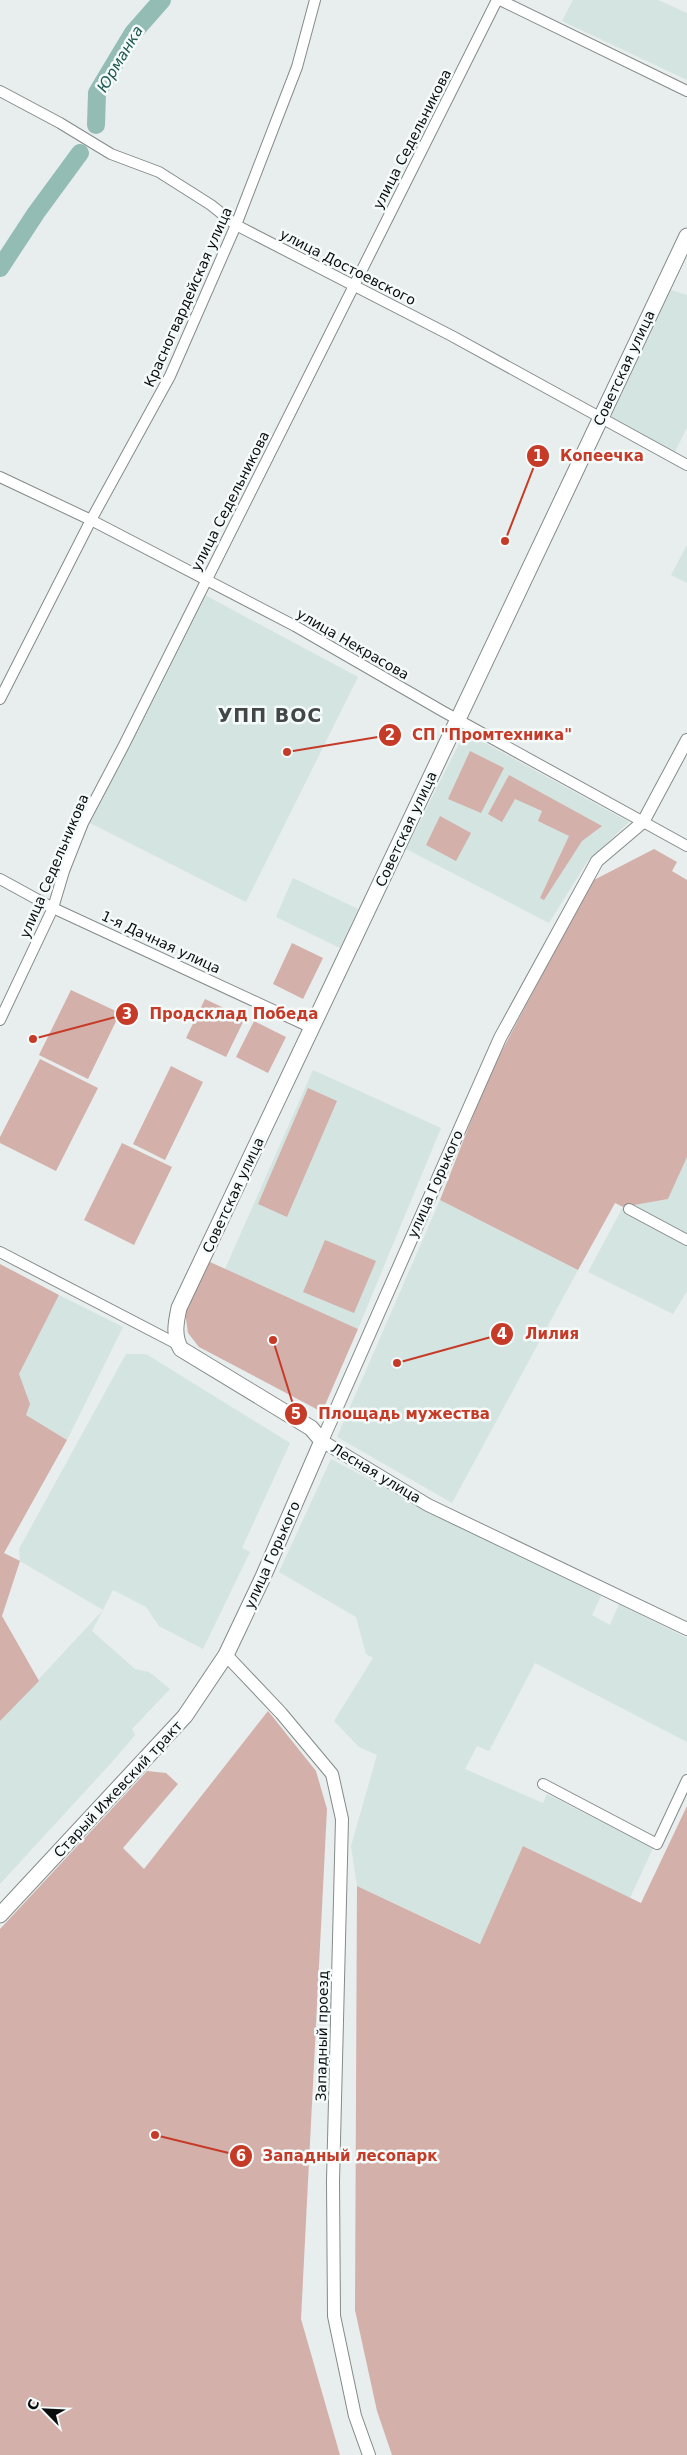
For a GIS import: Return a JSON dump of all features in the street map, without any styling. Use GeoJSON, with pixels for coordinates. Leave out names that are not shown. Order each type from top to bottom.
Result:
{"type":"FeatureCollection","features":[{"type":"Feature","properties":{"kind":"main road","name":"Советская улица"},"geometry":{"type":"LineString","coordinates":[[178,1344],[175,1325],[179,1308],[687,236]]}},
{"type":"Feature","properties":{"kind":"main road","name":"Лесная улица"},"geometry":{"type":"LineString","coordinates":[[178,1344],[188,1354],[311,1428],[322,1441]]}},
{"type":"Feature","properties":{"kind":"main road","name":"улица Горького"},"geometry":{"type":"LineString","coordinates":[[226,1655],[263,1578],[322,1441]]}},
{"type":"Feature","properties":{"kind":"main road","name":"Старый Ижевский тракт"},"geometry":{"type":"LineString","coordinates":[[0,1915],[185,1716],[226,1655]]}},
{"type":"Feature","properties":{"kind":"street","name":"Красногвардейская улица"},"geometry":{"type":"LineString","coordinates":[[0,699],[91,520],[170,376],[236,225],[297,67],[315,0]]}},
{"type":"Feature","properties":{"kind":"street"},"geometry":{"type":"LineString","coordinates":[[499,0],[687,91]]}},
{"type":"Feature","properties":{"kind":"street","name":"улица Седельникова"},"geometry":{"type":"LineString","coordinates":[[0,1020],[53,908],[64,870],[83,823],[499,0]]}},
{"type":"Feature","properties":{"kind":"street","name":"улица Достоевского"},"geometry":{"type":"LineString","coordinates":[[0,91],[60,123],[110,154],[159,172],[211,205],[236,225],[354,284],[687,465]]}},
{"type":"Feature","properties":{"kind":"street","name":"улица Некрасова"},"geometry":{"type":"LineString","coordinates":[[0,477],[91,520],[295,626],[458,720],[687,846]]}},
{"type":"Feature","properties":{"kind":"street","name":"улица Горького"},"geometry":{"type":"LineString","coordinates":[[322,1441],[500,1038],[598,861],[643,822],[687,740]]}},
{"type":"Feature","properties":{"kind":"street","name":"1-я Дачная улица"},"geometry":{"type":"LineString","coordinates":[[0,879],[53,908],[312,1028]]}},
{"type":"Feature","properties":{"kind":"street"},"geometry":{"type":"LineString","coordinates":[[629,1209],[687,1240]]}},
{"type":"Feature","properties":{"kind":"street","name":"Лесная улица"},"geometry":{"type":"LineString","coordinates":[[0,1252],[178,1344]]}},
{"type":"Feature","properties":{"kind":"street","name":"Лесная улица"},"geometry":{"type":"LineString","coordinates":[[322,1441],[428,1505],[687,1629]]}},
{"type":"Feature","properties":{"kind":"street","name":"Западный проезд"},"geometry":{"type":"LineString","coordinates":[[226,1655],[281,1713],[332,1774],[342,1819],[333,2181],[334,2316],[355,2416],[369,2455]]}},
{"type":"Feature","properties":{"kind":"street"},"geometry":{"type":"LineString","coordinates":[[543,1784],[657,1844],[687,1780]]}},
{"type":"Feature","properties":{"kind":"shaded area"},"geometry":{"type":"Polygon","coordinates":[[[573,0],[658,0],[687,13],[687,80],[562,21],[573,0]]]}},
{"type":"Feature","properties":{"kind":"shaded area"},"geometry":{"type":"Polygon","coordinates":[[[668,289],[687,295],[687,427],[675,452],[608,418],[668,289]]]}},
{"type":"Feature","properties":{"kind":"shaded area"},"geometry":{"type":"Polygon","coordinates":[[[687,545],[687,583],[671,575],[687,545]]]}},
{"type":"Feature","properties":{"kind":"shaded area"},"geometry":{"type":"Polygon","coordinates":[[[203,594],[358,677],[246,902],[90,823],[203,594]]]}},
{"type":"Feature","properties":{"kind":"shaded area"},"geometry":{"type":"Polygon","coordinates":[[[465,732],[629,822],[587,862],[549,923],[406,849],[465,732]]]}},
{"type":"Feature","properties":{"kind":"shaded area"},"geometry":{"type":"Polygon","coordinates":[[[470,751],[504,768],[481,813],[448,799],[470,751]]]}},
{"type":"Feature","properties":{"kind":"shaded area"},"geometry":{"type":"Polygon","coordinates":[[[509,775],[602,826],[582,841],[544,900],[540,898],[569,836],[538,821],[542,811],[515,799],[502,822],[488,814],[509,775]]]}},
{"type":"Feature","properties":{"kind":"shaded area"},"geometry":{"type":"Polygon","coordinates":[[[440,816],[471,833],[456,861],[426,845],[440,816]]]}},
{"type":"Feature","properties":{"kind":"shaded area"},"geometry":{"type":"Polygon","coordinates":[[[654,849],[677,862],[672,871],[687,880],[687,1157],[668,1199],[623,1207],[615,1203],[578,1270],[440,1200],[489,1075],[592,881],[654,849]]]}},
{"type":"Feature","properties":{"kind":"shaded area"},"geometry":{"type":"Polygon","coordinates":[[[293,878],[358,909],[340,948],[276,917],[293,878]]]}},
{"type":"Feature","properties":{"kind":"shaded area"},"geometry":{"type":"Polygon","coordinates":[[[292,943],[323,958],[303,999],[273,984],[292,943]]]}},
{"type":"Feature","properties":{"kind":"shaded area"},"geometry":{"type":"Polygon","coordinates":[[[71,990],[120,1013],[88,1079],[39,1055],[71,990]]]}},
{"type":"Feature","properties":{"kind":"shaded area"},"geometry":{"type":"Polygon","coordinates":[[[205,999],[245,1018],[226,1057],[186,1038],[205,999]]]}},
{"type":"Feature","properties":{"kind":"shaded area"},"geometry":{"type":"Polygon","coordinates":[[[254,1021],[286,1037],[268,1073],[236,1057],[254,1021]]]}},
{"type":"Feature","properties":{"kind":"shaded area"},"geometry":{"type":"Polygon","coordinates":[[[40,1059],[98,1088],[56,1171],[0,1143],[0,1137],[40,1059]]]}},
{"type":"Feature","properties":{"kind":"shaded area"},"geometry":{"type":"Polygon","coordinates":[[[171,1066],[203,1082],[165,1160],[133,1144],[171,1066]]]}},
{"type":"Feature","properties":{"kind":"shaded area"},"geometry":{"type":"Polygon","coordinates":[[[313,1070],[441,1128],[358,1329],[225,1269],[313,1070]]]}},
{"type":"Feature","properties":{"kind":"shaded area"},"geometry":{"type":"Polygon","coordinates":[[[308,1088],[337,1101],[287,1217],[258,1204],[308,1088]]]}},
{"type":"Feature","properties":{"kind":"shaded area"},"geometry":{"type":"Polygon","coordinates":[[[122,1143],[172,1167],[134,1245],[84,1220],[122,1143]]]}},
{"type":"Feature","properties":{"kind":"shaded area"},"geometry":{"type":"Polygon","coordinates":[[[687,1157],[687,1291],[673,1314],[588,1272],[623,1207],[668,1199],[687,1157]]]}},
{"type":"Feature","properties":{"kind":"shaded area"},"geometry":{"type":"Polygon","coordinates":[[[440,1200],[578,1270],[452,1503],[337,1437],[440,1200]]]}},
{"type":"Feature","properties":{"kind":"shaded area"},"geometry":{"type":"Polygon","coordinates":[[[325,1240],[376,1261],[354,1313],[303,1292],[325,1240]]]}},
{"type":"Feature","properties":{"kind":"shaded area"},"geometry":{"type":"Polygon","coordinates":[[[210,1262],[358,1329],[322,1412],[199,1347],[188,1333],[185,1312],[210,1262]]]}},
{"type":"Feature","properties":{"kind":"shaded area"},"geometry":{"type":"Polygon","coordinates":[[[0,1264],[59,1295],[19,1374],[30,1404],[26,1415],[67,1440],[4,1553],[20,1561],[2,1616],[39,1681],[0,1721],[0,1264]]]}},
{"type":"Feature","properties":{"kind":"shaded area"},"geometry":{"type":"Polygon","coordinates":[[[59,1295],[123,1327],[67,1440],[26,1415],[19,1374],[59,1295]]]}},
{"type":"Feature","properties":{"kind":"shaded area"},"geometry":{"type":"Polygon","coordinates":[[[126,1354],[146,1354],[290,1443],[242,1548],[250,1552],[203,1649],[159,1626],[146,1607],[113,1590],[103,1610],[20,1561],[19,1549],[126,1354]]]}},
{"type":"Feature","properties":{"kind":"shaded area"},"geometry":{"type":"Polygon","coordinates":[[[331,1459],[470,1533],[494,1541],[601,1596],[592,1615],[610,1625],[619,1604],[687,1638],[687,1742],[535,1663],[489,1751],[477,1746],[465,1769],[543,1803],[547,1794],[653,1848],[630,1898],[524,1846],[481,1944],[357,1886],[351,1846],[377,1755],[359,1747],[334,1721],[373,1658],[366,1654],[356,1617],[279,1572],[331,1459]]]}},
{"type":"Feature","properties":{"kind":"shaded area"},"geometry":{"type":"Polygon","coordinates":[[[102,1611],[92,1631],[135,1669],[149,1672],[170,1689],[132,1729],[135,1735],[112,1762],[0,1884],[0,1721],[102,1611]]]}},
{"type":"Feature","properties":{"kind":"shaded area"},"geometry":{"type":"Polygon","coordinates":[[[268,1711],[316,1771],[327,1809],[301,2319],[340,2455],[0,2455],[0,1929],[147,1771],[166,1773],[178,1784],[123,1848],[144,1869],[268,1711]]]}},
{"type":"Feature","properties":{"kind":"shaded area"},"geometry":{"type":"Polygon","coordinates":[[[687,1806],[687,2455],[392,2455],[377,2411],[355,2310],[357,1886],[480,1944],[523,1846],[641,1903],[687,1806]]]}},
{"type":"Feature","properties":{"kind":"waterway","name":"Юрманка"},"geometry":{"type":"LineString","coordinates":[[96,125],[97,93],[133,33],[162,0]]}},
{"type":"Feature","properties":{"kind":"waterway","name":"Юрманка"},"geometry":{"type":"LineString","coordinates":[[0,268],[36,213],[80,153]]}},
{"type":"Feature","properties":{"kind":"place","name":"Копеечка"},"geometry":{"type":"Point","coordinates":[505,541]}},
{"type":"Feature","properties":{"kind":"place","name":"СП \"Промтехника\""},"geometry":{"type":"Point","coordinates":[287,752]}},
{"type":"Feature","properties":{"kind":"place","name":"Продсклад Победа"},"geometry":{"type":"Point","coordinates":[33,1039]}},
{"type":"Feature","properties":{"kind":"place","name":"Площадь мужества"},"geometry":{"type":"Point","coordinates":[273,1340]}},
{"type":"Feature","properties":{"kind":"place","name":"Лилия"},"geometry":{"type":"Point","coordinates":[397,1363]}},
{"type":"Feature","properties":{"kind":"place","name":"Западный лесопарк"},"geometry":{"type":"Point","coordinates":[155,2135]}},
{"type":"Feature","properties":{"kind":"district","name":"УПП ВОС"},"geometry":{"type":"Point","coordinates":[270,715]}}]}
